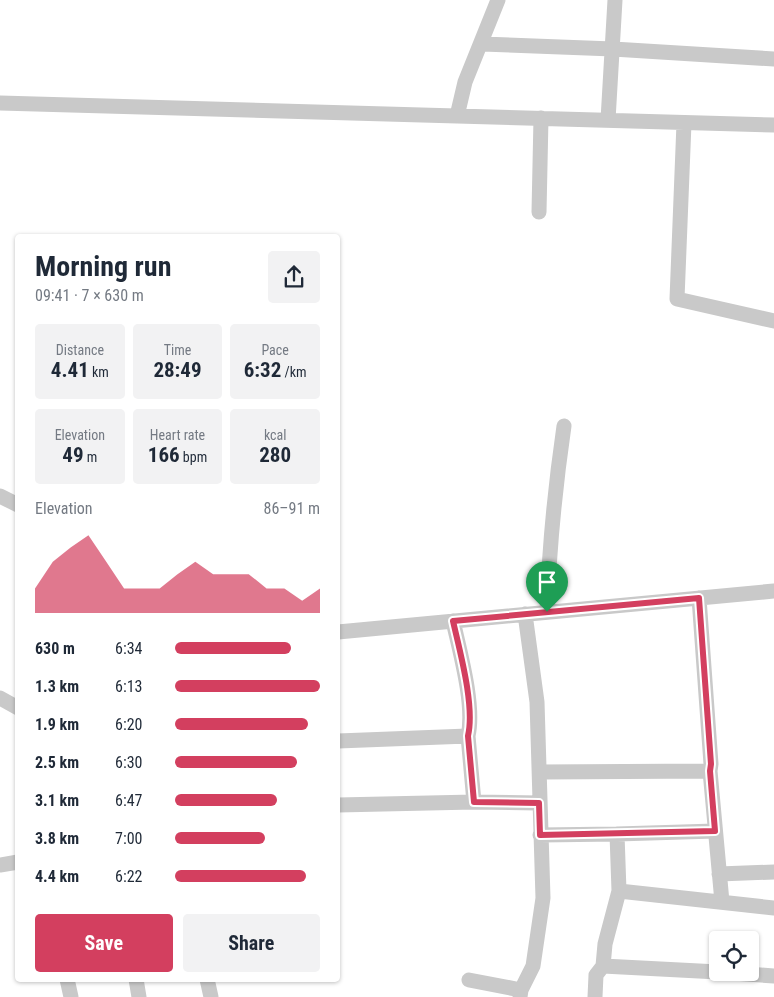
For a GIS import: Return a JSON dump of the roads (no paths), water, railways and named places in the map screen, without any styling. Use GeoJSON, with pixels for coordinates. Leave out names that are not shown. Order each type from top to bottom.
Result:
{"type":"FeatureCollection","features":[{"type":"Feature","properties":{"kind":"street"},"geometry":{"type":"LineString","coordinates":[[457,116],[465,82],[482,44],[498,0]]}},
{"type":"Feature","properties":{"kind":"street"},"geometry":{"type":"LineString","coordinates":[[608,120],[615,0]]}},
{"type":"Feature","properties":{"kind":"street"},"geometry":{"type":"LineString","coordinates":[[482,44],[613,49],[774,59]]}},
{"type":"Feature","properties":{"kind":"street"},"geometry":{"type":"LineString","coordinates":[[0,103],[774,125]]}},
{"type":"Feature","properties":{"kind":"street"},"geometry":{"type":"LineString","coordinates":[[539,212],[541,118]]}},
{"type":"Feature","properties":{"kind":"street"},"geometry":{"type":"LineString","coordinates":[[684,123],[677,299],[774,321]]}},
{"type":"Feature","properties":{"kind":"street"},"geometry":{"type":"LineString","coordinates":[[547,612],[548,564],[551,552],[553,503],[564,426]]}},
{"type":"Feature","properties":{"kind":"street"},"geometry":{"type":"LineString","coordinates":[[0,496],[15,504]]}},
{"type":"Feature","properties":{"kind":"street"},"geometry":{"type":"LineString","coordinates":[[340,632],[774,591]]}},
{"type":"Feature","properties":{"kind":"street"},"geometry":{"type":"LineString","coordinates":[[699,598],[710,771],[722,902]]}},
{"type":"Feature","properties":{"kind":"street"},"geometry":{"type":"LineString","coordinates":[[469,980],[520,993],[533,966],[543,898],[537,702],[525,614]]}},
{"type":"Feature","properties":{"kind":"street"},"geometry":{"type":"LineString","coordinates":[[453,621],[465,678],[470,726],[468,736],[474,802]]}},
{"type":"Feature","properties":{"kind":"street"},"geometry":{"type":"LineString","coordinates":[[0,698],[15,706]]}},
{"type":"Feature","properties":{"kind":"street"},"geometry":{"type":"LineString","coordinates":[[340,741],[468,736]]}},
{"type":"Feature","properties":{"kind":"street"},"geometry":{"type":"LineString","coordinates":[[540,772],[710,771]]}},
{"type":"Feature","properties":{"kind":"street"},"geometry":{"type":"LineString","coordinates":[[340,805],[474,802],[539,803]]}},
{"type":"Feature","properties":{"kind":"street"},"geometry":{"type":"LineString","coordinates":[[540,835],[715,831]]}},
{"type":"Feature","properties":{"kind":"street"},"geometry":{"type":"LineString","coordinates":[[595,997],[596,975],[603,966],[605,944],[619,891],[617,834]]}},
{"type":"Feature","properties":{"kind":"street"},"geometry":{"type":"LineString","coordinates":[[0,865],[15,862]]}},
{"type":"Feature","properties":{"kind":"street"},"geometry":{"type":"LineString","coordinates":[[719,874],[774,872]]}},
{"type":"Feature","properties":{"kind":"street"},"geometry":{"type":"LineString","coordinates":[[619,891],[774,908]]}},
{"type":"Feature","properties":{"kind":"street"},"geometry":{"type":"LineString","coordinates":[[603,966],[709,972]]}},
{"type":"Feature","properties":{"kind":"street"},"geometry":{"type":"LineString","coordinates":[[759,975],[774,976]]}},
{"type":"Feature","properties":{"kind":"street"},"geometry":{"type":"LineString","coordinates":[[68,982],[71,997]]}},
{"type":"Feature","properties":{"kind":"street"},"geometry":{"type":"LineString","coordinates":[[136,982],[139,997]]}},
{"type":"Feature","properties":{"kind":"street"},"geometry":{"type":"LineString","coordinates":[[208,982],[211,997]]}}]}
